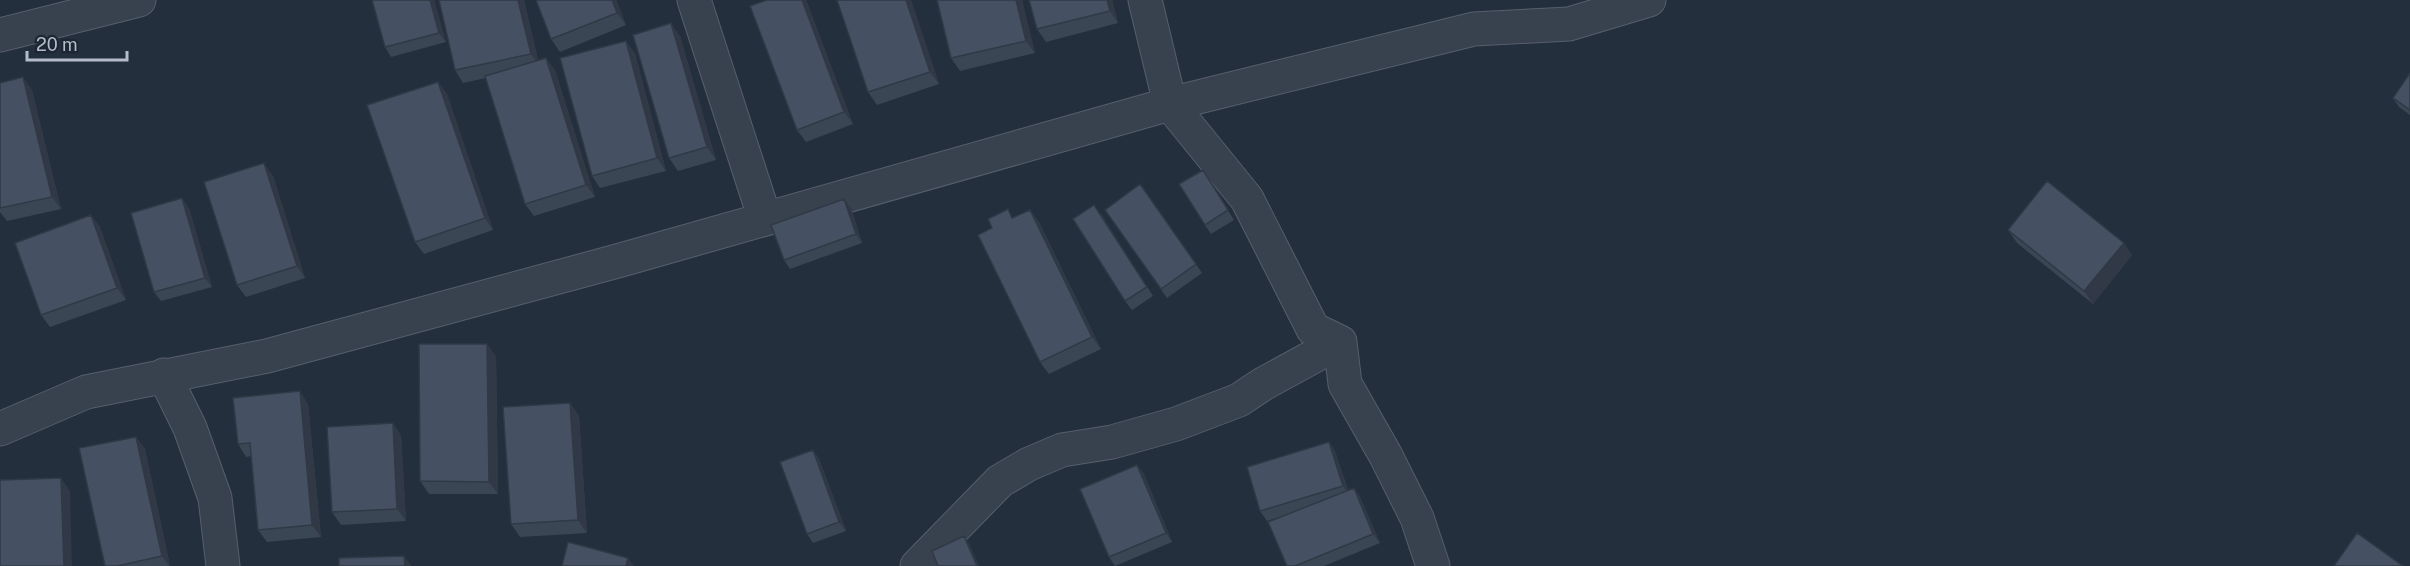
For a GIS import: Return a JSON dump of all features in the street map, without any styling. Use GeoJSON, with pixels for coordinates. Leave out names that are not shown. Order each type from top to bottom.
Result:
{"type":"FeatureCollection","features":[{"type":"Feature","properties":{"kind":"street"},"geometry":{"type":"LineString","coordinates":[[0,35],[139,0]]}},
{"type":"Feature","properties":{"kind":"street"},"geometry":{"type":"LineString","coordinates":[[694,0],[765,219]]}},
{"type":"Feature","properties":{"kind":"street"},"geometry":{"type":"LineString","coordinates":[[1145,0],[1170,104],[1247,199],[1313,329],[1340,342]]}},
{"type":"Feature","properties":{"kind":"street"},"geometry":{"type":"LineString","coordinates":[[0,429],[86,392],[267,356],[765,219],[1170,104],[1474,30],[1569,24],[1648,0]]}},
{"type":"Feature","properties":{"kind":"street"},"geometry":{"type":"LineString","coordinates":[[916,566],[1000,481],[1029,464],[1062,450],[1112,442],[1176,424],[1228,404],[1340,342]]}},
{"type":"Feature","properties":{"kind":"street"},"geometry":{"type":"LineString","coordinates":[[1340,342],[1345,384],[1386,456],[1417,518],[1433,566]]}},
{"type":"Feature","properties":{"kind":"street"},"geometry":{"type":"LineString","coordinates":[[164,375],[190,428],[215,498],[223,566]]}},
{"type":"Feature","properties":{"kind":"building"},"geometry":{"type":"Polygon","coordinates":[[[372,0],[430,0],[439,33],[385,47],[372,0]]]}},
{"type":"Feature","properties":{"kind":"building"},"geometry":{"type":"Polygon","coordinates":[[[439,0],[518,0],[531,54],[455,70],[439,0]]]}},
{"type":"Feature","properties":{"kind":"building"},"geometry":{"type":"Polygon","coordinates":[[[536,0],[612,0],[617,13],[551,39],[536,0]]]}},
{"type":"Feature","properties":{"kind":"building"},"geometry":{"type":"Polygon","coordinates":[[[767,0],[802,0],[844,112],[797,130],[750,6],[767,0]]]}},
{"type":"Feature","properties":{"kind":"building"},"geometry":{"type":"Polygon","coordinates":[[[837,0],[906,0],[930,72],[868,92],[837,0]]]}},
{"type":"Feature","properties":{"kind":"building"},"geometry":{"type":"Polygon","coordinates":[[[937,0],[1016,0],[1026,41],[951,58],[937,0]]]}},
{"type":"Feature","properties":{"kind":"building"},"geometry":{"type":"Polygon","coordinates":[[[1029,0],[1107,0],[1110,11],[1037,29],[1029,0]]]}},
{"type":"Feature","properties":{"kind":"building"},"geometry":{"type":"Polygon","coordinates":[[[671,23],[707,147],[669,158],[633,35],[671,23]]]}},
{"type":"Feature","properties":{"kind":"building"},"geometry":{"type":"Polygon","coordinates":[[[626,41],[657,158],[592,176],[560,58],[626,41]]]}},
{"type":"Feature","properties":{"kind":"building"},"geometry":{"type":"Polygon","coordinates":[[[546,58],[586,185],[525,204],[485,76],[546,58]]]}},
{"type":"Feature","properties":{"kind":"building"},"geometry":{"type":"Polygon","coordinates":[[[2410,73],[2410,110],[2393,98],[2410,73]]]}},
{"type":"Feature","properties":{"kind":"building"},"geometry":{"type":"Polygon","coordinates":[[[23,77],[52,197],[0,208],[0,83],[23,77]]]}},
{"type":"Feature","properties":{"kind":"building"},"geometry":{"type":"Polygon","coordinates":[[[438,82],[485,218],[415,242],[367,105],[438,82]]]}},
{"type":"Feature","properties":{"kind":"building"},"geometry":{"type":"Polygon","coordinates":[[[264,163],[297,266],[237,285],[204,182],[264,163]]]}},
{"type":"Feature","properties":{"kind":"building"},"geometry":{"type":"Polygon","coordinates":[[[1203,170],[1228,210],[1205,225],[1179,184],[1203,170]]]}},
{"type":"Feature","properties":{"kind":"building"},"geometry":{"type":"Polygon","coordinates":[[[2047,181],[2124,243],[2084,291],[2008,230],[2047,181]]]}},
{"type":"Feature","properties":{"kind":"building"},"geometry":{"type":"Polygon","coordinates":[[[1140,184],[1196,264],[1161,289],[1105,210],[1140,184]]]}},
{"type":"Feature","properties":{"kind":"building"},"geometry":{"type":"Polygon","coordinates":[[[182,198],[205,278],[154,292],[131,213],[182,198]]]}},
{"type":"Feature","properties":{"kind":"building"},"geometry":{"type":"Polygon","coordinates":[[[844,199],[856,234],[784,260],[771,225],[844,199]]]}},
{"type":"Feature","properties":{"kind":"building"},"geometry":{"type":"Polygon","coordinates":[[[1094,205],[1147,287],[1125,301],[1073,219],[1094,205]]]}},
{"type":"Feature","properties":{"kind":"building"},"geometry":{"type":"Polygon","coordinates":[[[1008,209],[1012,218],[1030,210],[1092,337],[1040,362],[978,235],[992,228],[988,219],[1008,209]]]}},
{"type":"Feature","properties":{"kind":"building"},"geometry":{"type":"Polygon","coordinates":[[[91,215],[117,288],[41,315],[15,243],[91,215]]]}},
{"type":"Feature","properties":{"kind":"building"},"geometry":{"type":"Polygon","coordinates":[[[419,344],[487,344],[489,482],[420,481],[419,344]]]}},
{"type":"Feature","properties":{"kind":"building"},"geometry":{"type":"Polygon","coordinates":[[[300,391],[312,525],[258,530],[250,443],[238,444],[233,398],[300,391]]]}},
{"type":"Feature","properties":{"kind":"building"},"geometry":{"type":"Polygon","coordinates":[[[570,403],[578,520],[511,524],[503,407],[570,403]]]}},
{"type":"Feature","properties":{"kind":"building"},"geometry":{"type":"Polygon","coordinates":[[[393,423],[397,509],[332,512],[327,427],[393,423]]]}},
{"type":"Feature","properties":{"kind":"building"},"geometry":{"type":"Polygon","coordinates":[[[136,437],[162,556],[117,566],[105,566],[79,448],[136,437]]]}},
{"type":"Feature","properties":{"kind":"building"},"geometry":{"type":"Polygon","coordinates":[[[1329,442],[1343,486],[1260,511],[1247,467],[1329,442]]]}},
{"type":"Feature","properties":{"kind":"building"},"geometry":{"type":"Polygon","coordinates":[[[813,450],[839,522],[807,534],[780,462],[813,450]]]}},
{"type":"Feature","properties":{"kind":"building"},"geometry":{"type":"Polygon","coordinates":[[[1137,465],[1166,533],[1109,557],[1080,489],[1137,465]]]}},
{"type":"Feature","properties":{"kind":"building"},"geometry":{"type":"Polygon","coordinates":[[[61,478],[64,566],[0,566],[0,480],[61,478]]]}},
{"type":"Feature","properties":{"kind":"building"},"geometry":{"type":"Polygon","coordinates":[[[1354,488],[1373,534],[1295,566],[1287,566],[1268,522],[1354,488]]]}},
{"type":"Feature","properties":{"kind":"building"},"geometry":{"type":"Polygon","coordinates":[[[2357,533],[2403,566],[2334,566],[2357,533]]]}},
{"type":"Feature","properties":{"kind":"building"},"geometry":{"type":"Polygon","coordinates":[[[964,536],[977,566],[938,566],[932,551],[964,536]]]}},
{"type":"Feature","properties":{"kind":"building"},"geometry":{"type":"Polygon","coordinates":[[[568,542],[628,558],[626,566],[562,566],[568,542]]]}},
{"type":"Feature","properties":{"kind":"building"},"geometry":{"type":"Polygon","coordinates":[[[404,556],[405,566],[339,566],[339,558],[404,556]]]}}]}
